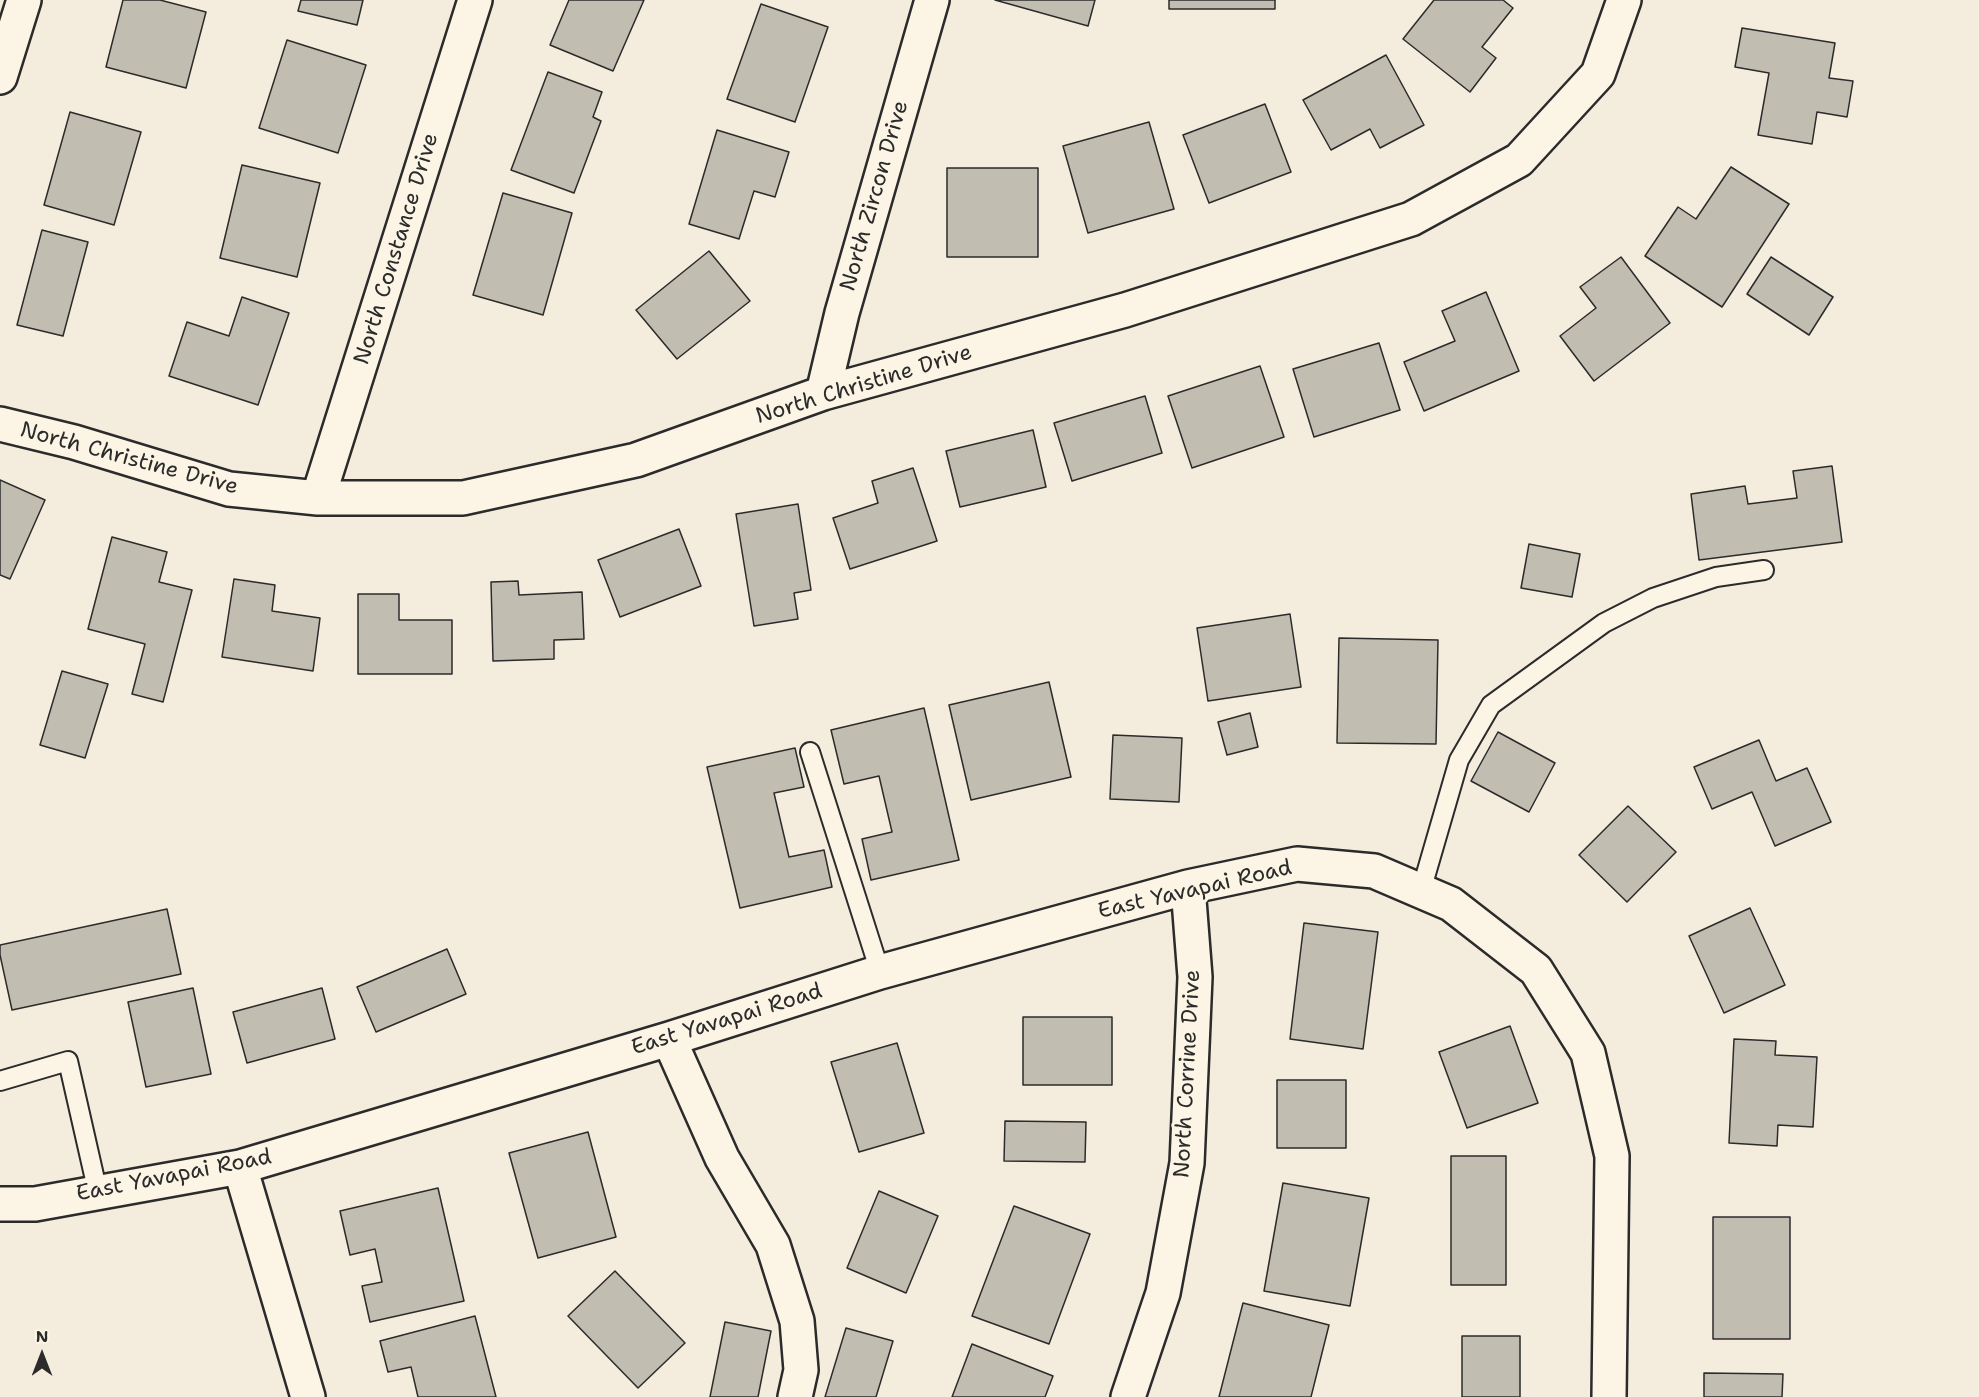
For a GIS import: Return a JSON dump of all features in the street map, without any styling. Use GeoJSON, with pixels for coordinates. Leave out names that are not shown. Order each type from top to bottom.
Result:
{"type":"FeatureCollection","features":[{"type":"Feature","properties":{"kind":"street"},"geometry":{"type":"LineString","coordinates":[[0,77],[24,0]]}},
{"type":"Feature","properties":{"kind":"street","name":"North Constance Drive"},"geometry":{"type":"LineString","coordinates":[[318,498],[475,0]]}},
{"type":"Feature","properties":{"kind":"street","name":"North Zircon Drive"},"geometry":{"type":"LineString","coordinates":[[823,393],[842,313],[932,0]]}},
{"type":"Feature","properties":{"kind":"street","name":"North Christine Drive"},"geometry":{"type":"LineString","coordinates":[[0,424],[74,442],[229,489],[318,498],[463,498],[636,460],[823,393],[1125,310],[1411,219],[1519,160],[1598,74],[1624,0]]}},
{"type":"Feature","properties":{"kind":"street","name":"East Yavapai Road"},"geometry":{"type":"LineString","coordinates":[[0,1204],[35,1204],[240,1167],[669,1039],[880,972],[1188,887],[1297,864],[1374,871],[1451,904],[1536,970],[1588,1053],[1612,1156],[1609,1397]]}},
{"type":"Feature","properties":{"kind":"street","name":"North Corrine Drive"},"geometry":{"type":"LineString","coordinates":[[1128,1397],[1163,1293],[1187,1163],[1195,977],[1188,887]]}},
{"type":"Feature","properties":{"kind":"street"},"geometry":{"type":"LineString","coordinates":[[669,1039],[722,1158],[773,1245],[797,1321],[801,1370],[795,1397]]}},
{"type":"Feature","properties":{"kind":"street"},"geometry":{"type":"LineString","coordinates":[[240,1167],[308,1397]]}},
{"type":"Feature","properties":{"kind":"lane"},"geometry":{"type":"LineString","coordinates":[[1420,891],[1459,760],[1491,705],[1547,663],[1614,618],[1653,598],[1716,577],[1764,570]]}},
{"type":"Feature","properties":{"kind":"lane"},"geometry":{"type":"LineString","coordinates":[[810,752],[880,972]]}},
{"type":"Feature","properties":{"kind":"lane"},"geometry":{"type":"LineString","coordinates":[[0,1081],[68,1061],[98,1192]]}},
{"type":"Feature","properties":{"kind":"building"},"geometry":{"type":"Polygon","coordinates":[[[123,0],[160,0],[206,12],[186,88],[106,67],[123,0]]]}},
{"type":"Feature","properties":{"kind":"building"},"geometry":{"type":"Polygon","coordinates":[[[301,0],[363,0],[357,25],[298,11],[301,0]]]}},
{"type":"Feature","properties":{"kind":"building"},"geometry":{"type":"Polygon","coordinates":[[[569,0],[644,0],[613,71],[550,45],[569,0]]]}},
{"type":"Feature","properties":{"kind":"building"},"geometry":{"type":"Polygon","coordinates":[[[995,0],[1095,0],[1088,26],[995,0]]]}},
{"type":"Feature","properties":{"kind":"building"},"geometry":{"type":"Polygon","coordinates":[[[1169,0],[1275,0],[1275,9],[1169,9],[1169,0]]]}},
{"type":"Feature","properties":{"kind":"building"},"geometry":{"type":"Polygon","coordinates":[[[1434,0],[1503,0],[1513,8],[1482,47],[1496,58],[1470,92],[1403,39],[1434,0]]]}},
{"type":"Feature","properties":{"kind":"building"},"geometry":{"type":"Polygon","coordinates":[[[761,4],[828,27],[795,122],[727,99],[761,4]]]}},
{"type":"Feature","properties":{"kind":"building"},"geometry":{"type":"Polygon","coordinates":[[[1742,28],[1835,43],[1829,78],[1853,81],[1847,117],[1817,112],[1812,144],[1758,135],[1769,73],[1735,67],[1742,28]]]}},
{"type":"Feature","properties":{"kind":"building"},"geometry":{"type":"Polygon","coordinates":[[[287,40],[366,65],[338,153],[259,128],[287,40]]]}},
{"type":"Feature","properties":{"kind":"building"},"geometry":{"type":"Polygon","coordinates":[[[1386,55],[1424,125],[1380,148],[1370,129],[1331,150],[1303,100],[1386,55]]]}},
{"type":"Feature","properties":{"kind":"building"},"geometry":{"type":"Polygon","coordinates":[[[548,72],[602,92],[593,117],[601,121],[574,193],[511,170],[548,72]]]}},
{"type":"Feature","properties":{"kind":"building"},"geometry":{"type":"Polygon","coordinates":[[[1265,104],[1291,172],[1209,203],[1183,135],[1265,104]]]}},
{"type":"Feature","properties":{"kind":"building"},"geometry":{"type":"Polygon","coordinates":[[[70,112],[141,132],[114,225],[44,205],[70,112]]]}},
{"type":"Feature","properties":{"kind":"building"},"geometry":{"type":"Polygon","coordinates":[[[1149,122],[1174,209],[1088,233],[1063,146],[1149,122]]]}},
{"type":"Feature","properties":{"kind":"building"},"geometry":{"type":"Polygon","coordinates":[[[717,130],[789,152],[775,197],[754,191],[739,239],[689,224],[717,130]]]}},
{"type":"Feature","properties":{"kind":"building"},"geometry":{"type":"Polygon","coordinates":[[[242,165],[320,183],[297,277],[220,258],[242,165]]]}},
{"type":"Feature","properties":{"kind":"building"},"geometry":{"type":"Polygon","coordinates":[[[1731,167],[1789,204],[1722,307],[1645,256],[1678,207],[1696,219],[1731,167]]]}},
{"type":"Feature","properties":{"kind":"building"},"geometry":{"type":"Polygon","coordinates":[[[947,168],[1038,168],[1038,257],[947,257],[947,168]]]}},
{"type":"Feature","properties":{"kind":"building"},"geometry":{"type":"Polygon","coordinates":[[[503,193],[572,213],[543,315],[473,295],[503,193]]]}},
{"type":"Feature","properties":{"kind":"building"},"geometry":{"type":"Polygon","coordinates":[[[42,230],[88,242],[63,336],[17,325],[42,230]]]}},
{"type":"Feature","properties":{"kind":"building"},"geometry":{"type":"Polygon","coordinates":[[[709,251],[750,301],[677,359],[636,310],[709,251]]]}},
{"type":"Feature","properties":{"kind":"building"},"geometry":{"type":"Polygon","coordinates":[[[1621,257],[1670,323],[1594,381],[1560,336],[1596,308],[1580,287],[1621,257]]]}},
{"type":"Feature","properties":{"kind":"building"},"geometry":{"type":"Polygon","coordinates":[[[1771,257],[1833,297],[1809,335],[1747,294],[1771,257]]]}},
{"type":"Feature","properties":{"kind":"building"},"geometry":{"type":"Polygon","coordinates":[[[1486,292],[1519,371],[1424,411],[1404,362],[1455,341],[1442,311],[1486,292]]]}},
{"type":"Feature","properties":{"kind":"building"},"geometry":{"type":"Polygon","coordinates":[[[242,297],[289,313],[258,405],[169,376],[187,322],[229,336],[242,297]]]}},
{"type":"Feature","properties":{"kind":"building"},"geometry":{"type":"Polygon","coordinates":[[[1379,343],[1400,410],[1314,437],[1293,369],[1379,343]]]}},
{"type":"Feature","properties":{"kind":"building"},"geometry":{"type":"Polygon","coordinates":[[[1260,366],[1284,437],[1192,468],[1168,396],[1260,366]]]}},
{"type":"Feature","properties":{"kind":"building"},"geometry":{"type":"Polygon","coordinates":[[[1145,396],[1162,453],[1072,481],[1054,423],[1145,396]]]}},
{"type":"Feature","properties":{"kind":"building"},"geometry":{"type":"Polygon","coordinates":[[[1033,430],[1046,487],[960,507],[946,451],[1033,430]]]}},
{"type":"Feature","properties":{"kind":"building"},"geometry":{"type":"Polygon","coordinates":[[[1832,466],[1842,542],[1699,560],[1691,494],[1745,486],[1748,504],[1797,498],[1793,471],[1832,466]]]}},
{"type":"Feature","properties":{"kind":"building"},"geometry":{"type":"Polygon","coordinates":[[[913,468],[937,541],[850,569],[833,518],[878,503],[872,481],[913,468]]]}},
{"type":"Feature","properties":{"kind":"building"},"geometry":{"type":"Polygon","coordinates":[[[0,480],[45,500],[10,579],[0,575],[0,480]]]}},
{"type":"Feature","properties":{"kind":"building"},"geometry":{"type":"Polygon","coordinates":[[[798,504],[811,590],[794,593],[798,619],[754,626],[736,514],[798,504]]]}},
{"type":"Feature","properties":{"kind":"building"},"geometry":{"type":"Polygon","coordinates":[[[679,529],[701,586],[620,617],[598,560],[679,529]]]}},
{"type":"Feature","properties":{"kind":"building"},"geometry":{"type":"Polygon","coordinates":[[[112,537],[167,552],[159,582],[192,590],[163,702],[132,694],[145,644],[88,629],[112,537]]]}},
{"type":"Feature","properties":{"kind":"building"},"geometry":{"type":"Polygon","coordinates":[[[1529,544],[1580,554],[1572,597],[1521,588],[1529,544]]]}},
{"type":"Feature","properties":{"kind":"building"},"geometry":{"type":"Polygon","coordinates":[[[234,579],[275,585],[272,611],[320,618],[313,671],[222,657],[234,579]]]}},
{"type":"Feature","properties":{"kind":"building"},"geometry":{"type":"Polygon","coordinates":[[[518,581],[519,595],[582,592],[584,639],[554,640],[554,659],[493,661],[491,582],[518,581]]]}},
{"type":"Feature","properties":{"kind":"building"},"geometry":{"type":"Polygon","coordinates":[[[358,594],[399,594],[399,620],[452,620],[452,674],[358,674],[358,594]]]}},
{"type":"Feature","properties":{"kind":"building"},"geometry":{"type":"Polygon","coordinates":[[[1290,614],[1301,687],[1208,701],[1197,628],[1290,614]]]}},
{"type":"Feature","properties":{"kind":"building"},"geometry":{"type":"Polygon","coordinates":[[[1339,638],[1438,640],[1436,744],[1337,743],[1339,638]]]}},
{"type":"Feature","properties":{"kind":"building"},"geometry":{"type":"Polygon","coordinates":[[[62,671],[108,684],[85,758],[40,745],[62,671]]]}},
{"type":"Feature","properties":{"kind":"building"},"geometry":{"type":"Polygon","coordinates":[[[1049,682],[1071,777],[971,800],[949,705],[1049,682]]]}},
{"type":"Feature","properties":{"kind":"building"},"geometry":{"type":"Polygon","coordinates":[[[924,708],[959,860],[871,880],[862,839],[892,832],[879,776],[844,784],[831,730],[924,708]]]}},
{"type":"Feature","properties":{"kind":"building"},"geometry":{"type":"Polygon","coordinates":[[[1250,713],[1258,747],[1227,755],[1218,722],[1250,713]]]}},
{"type":"Feature","properties":{"kind":"building"},"geometry":{"type":"Polygon","coordinates":[[[1498,732],[1555,763],[1529,812],[1471,781],[1498,732]]]}},
{"type":"Feature","properties":{"kind":"building"},"geometry":{"type":"Polygon","coordinates":[[[1113,735],[1182,738],[1179,802],[1110,799],[1113,735]]]}},
{"type":"Feature","properties":{"kind":"building"},"geometry":{"type":"Polygon","coordinates":[[[1759,740],[1776,781],[1807,768],[1831,822],[1775,846],[1752,792],[1712,809],[1694,767],[1759,740]]]}},
{"type":"Feature","properties":{"kind":"building"},"geometry":{"type":"Polygon","coordinates":[[[795,748],[804,787],[774,793],[789,857],[824,850],[832,887],[740,908],[707,767],[795,748]]]}},
{"type":"Feature","properties":{"kind":"building"},"geometry":{"type":"Polygon","coordinates":[[[1628,806],[1676,852],[1627,902],[1579,855],[1628,806]]]}},
{"type":"Feature","properties":{"kind":"building"},"geometry":{"type":"Polygon","coordinates":[[[1750,908],[1785,985],[1724,1013],[1689,936],[1750,908]]]}},
{"type":"Feature","properties":{"kind":"building"},"geometry":{"type":"Polygon","coordinates":[[[167,909],[181,974],[12,1010],[0,955],[0,945],[167,909]]]}},
{"type":"Feature","properties":{"kind":"building"},"geometry":{"type":"Polygon","coordinates":[[[1304,923],[1378,932],[1363,1049],[1290,1039],[1304,923]]]}},
{"type":"Feature","properties":{"kind":"building"},"geometry":{"type":"Polygon","coordinates":[[[447,949],[466,994],[376,1032],[357,987],[447,949]]]}},
{"type":"Feature","properties":{"kind":"building"},"geometry":{"type":"Polygon","coordinates":[[[193,988],[211,1074],[146,1087],[128,1002],[193,988]]]}},
{"type":"Feature","properties":{"kind":"building"},"geometry":{"type":"Polygon","coordinates":[[[322,988],[335,1039],[247,1063],[233,1012],[322,988]]]}},
{"type":"Feature","properties":{"kind":"building"},"geometry":{"type":"Polygon","coordinates":[[[1023,1017],[1112,1017],[1112,1085],[1023,1085],[1023,1017]]]}},
{"type":"Feature","properties":{"kind":"building"},"geometry":{"type":"Polygon","coordinates":[[[1510,1026],[1538,1103],[1467,1128],[1439,1052],[1510,1026]]]}},
{"type":"Feature","properties":{"kind":"building"},"geometry":{"type":"Polygon","coordinates":[[[1734,1039],[1776,1041],[1775,1055],[1817,1057],[1813,1127],[1778,1125],[1777,1146],[1729,1143],[1734,1039]]]}},
{"type":"Feature","properties":{"kind":"building"},"geometry":{"type":"Polygon","coordinates":[[[897,1043],[924,1133],[859,1152],[831,1062],[897,1043]]]}},
{"type":"Feature","properties":{"kind":"building"},"geometry":{"type":"Polygon","coordinates":[[[1277,1080],[1346,1080],[1346,1148],[1277,1148],[1277,1080]]]}},
{"type":"Feature","properties":{"kind":"building"},"geometry":{"type":"Polygon","coordinates":[[[1005,1121],[1086,1122],[1085,1162],[1004,1161],[1005,1121]]]}},
{"type":"Feature","properties":{"kind":"building"},"geometry":{"type":"Polygon","coordinates":[[[588,1132],[616,1237],[538,1258],[509,1153],[588,1132]]]}},
{"type":"Feature","properties":{"kind":"building"},"geometry":{"type":"Polygon","coordinates":[[[1451,1156],[1506,1156],[1506,1285],[1451,1285],[1451,1156]]]}},
{"type":"Feature","properties":{"kind":"building"},"geometry":{"type":"Polygon","coordinates":[[[1283,1183],[1369,1198],[1350,1306],[1264,1291],[1283,1183]]]}},
{"type":"Feature","properties":{"kind":"building"},"geometry":{"type":"Polygon","coordinates":[[[438,1188],[464,1301],[370,1322],[362,1286],[382,1282],[375,1249],[350,1255],[340,1211],[438,1188]]]}},
{"type":"Feature","properties":{"kind":"building"},"geometry":{"type":"Polygon","coordinates":[[[879,1191],[938,1216],[906,1293],[847,1268],[879,1191]]]}},
{"type":"Feature","properties":{"kind":"building"},"geometry":{"type":"Polygon","coordinates":[[[1014,1206],[1090,1234],[1049,1344],[972,1316],[1014,1206]]]}},
{"type":"Feature","properties":{"kind":"building"},"geometry":{"type":"Polygon","coordinates":[[[1713,1217],[1790,1217],[1790,1339],[1713,1339],[1713,1217]]]}},
{"type":"Feature","properties":{"kind":"building"},"geometry":{"type":"Polygon","coordinates":[[[615,1271],[685,1343],[638,1388],[568,1316],[615,1271]]]}},
{"type":"Feature","properties":{"kind":"building"},"geometry":{"type":"Polygon","coordinates":[[[1243,1303],[1329,1325],[1311,1397],[1219,1397],[1243,1303]]]}},
{"type":"Feature","properties":{"kind":"building"},"geometry":{"type":"Polygon","coordinates":[[[475,1316],[496,1397],[418,1397],[411,1367],[388,1372],[380,1341],[475,1316]]]}},
{"type":"Feature","properties":{"kind":"building"},"geometry":{"type":"Polygon","coordinates":[[[725,1322],[771,1331],[758,1397],[710,1397],[725,1322]]]}},
{"type":"Feature","properties":{"kind":"building"},"geometry":{"type":"Polygon","coordinates":[[[846,1328],[893,1341],[876,1397],[825,1397],[846,1328]]]}},
{"type":"Feature","properties":{"kind":"building"},"geometry":{"type":"Polygon","coordinates":[[[1462,1336],[1520,1336],[1520,1397],[1462,1397],[1462,1336]]]}},
{"type":"Feature","properties":{"kind":"building"},"geometry":{"type":"Polygon","coordinates":[[[972,1344],[1053,1376],[1045,1397],[952,1397],[972,1344]]]}},
{"type":"Feature","properties":{"kind":"building"},"geometry":{"type":"Polygon","coordinates":[[[1704,1373],[1783,1374],[1782,1397],[1704,1397],[1704,1373]]]}}]}
